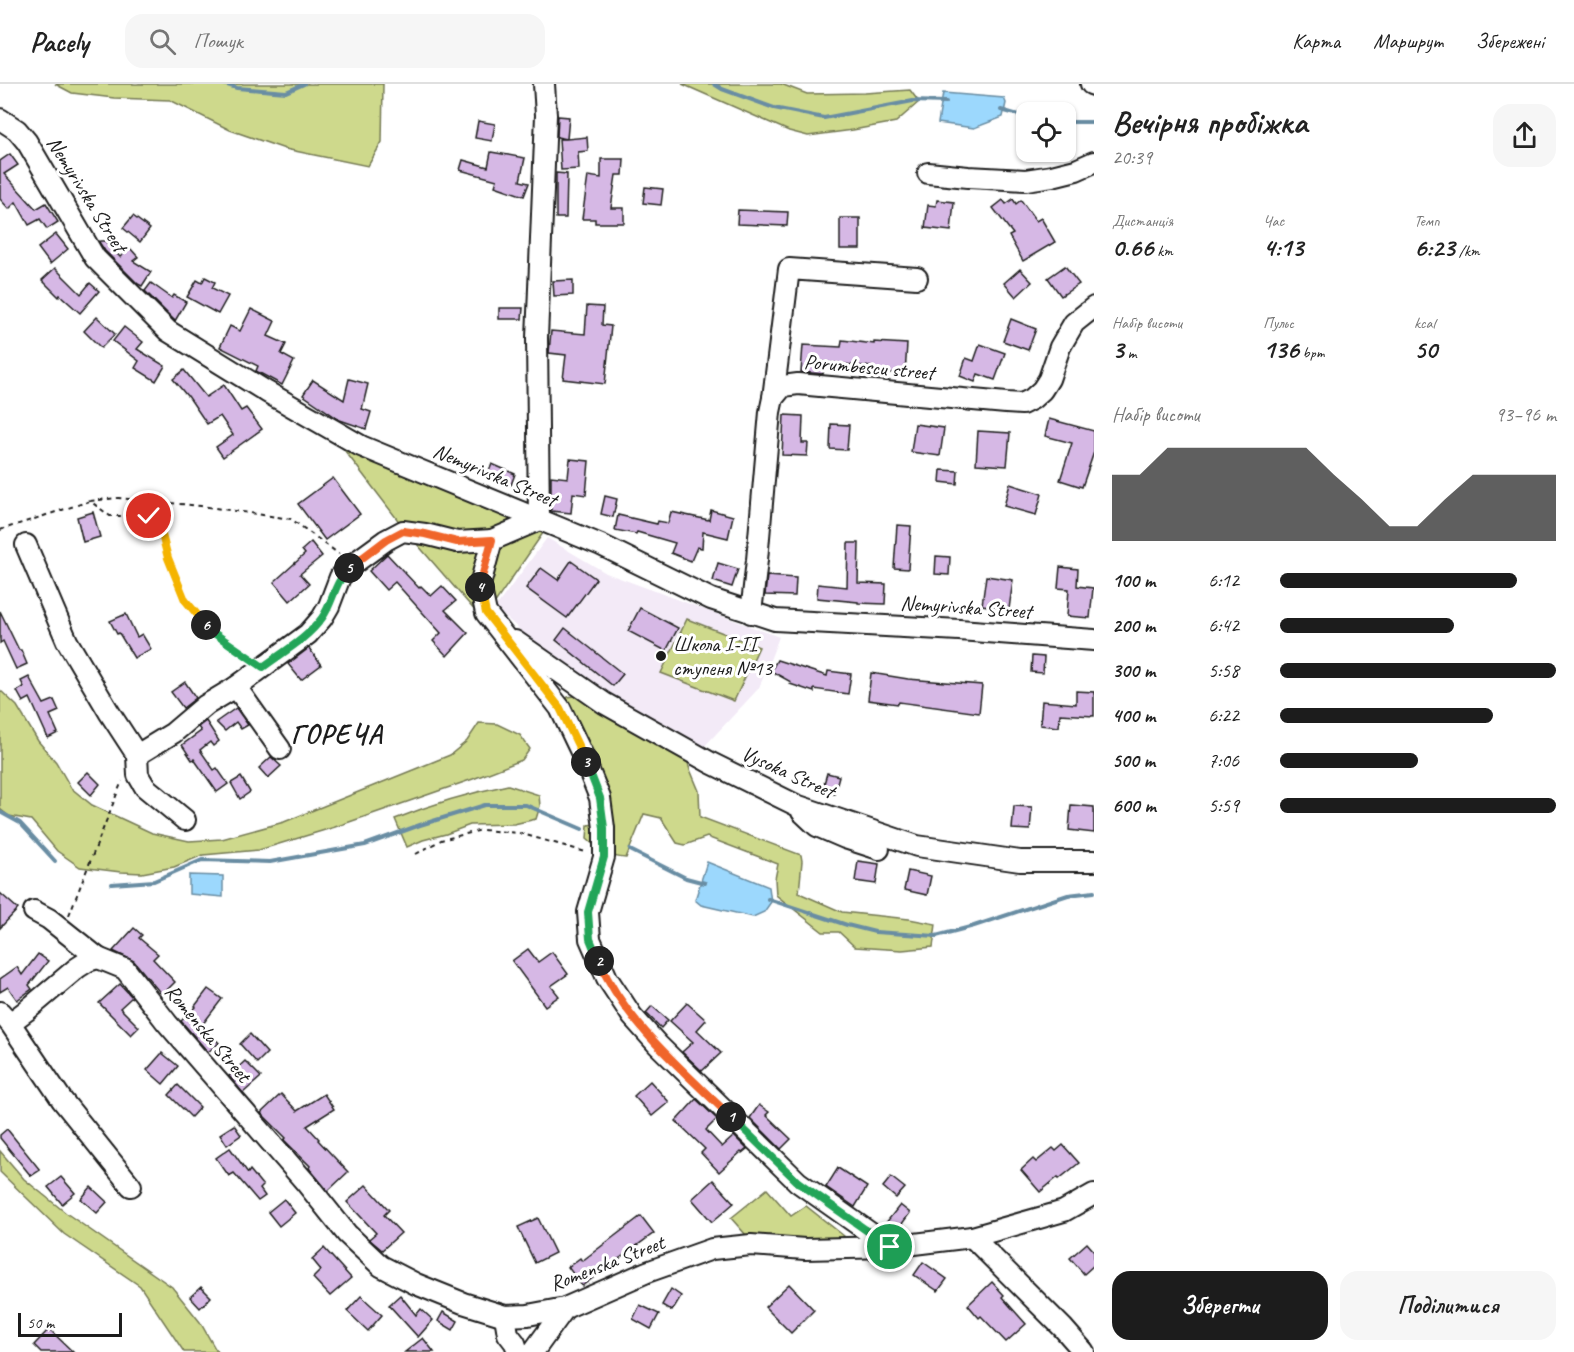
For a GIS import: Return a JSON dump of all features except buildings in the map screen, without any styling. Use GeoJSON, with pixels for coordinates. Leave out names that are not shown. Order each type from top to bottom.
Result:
{"type":"FeatureCollection","features":[{"type":"Feature","properties":{"kind":"street"},"geometry":{"type":"LineString","coordinates":[[137,755],[173,733],[206,705],[236,687],[308,634],[329,606],[340,578],[353,564],[386,540],[403,531],[457,542],[492,540],[539,520],[537,338],[546,115],[544,84]]}},
{"type":"Feature","properties":{"kind":"street","name":"Nemyrivska Street"},"geometry":{"type":"LineString","coordinates":[[0,119],[17,130],[27,141],[95,258],[168,331],[361,446],[601,545],[711,599],[775,620],[1094,640]]}},
{"type":"Feature","properties":{"kind":"street"},"geometry":{"type":"LineString","coordinates":[[928,173],[1026,180],[1076,170],[1094,162]]}},
{"type":"Feature","properties":{"kind":"street"},"geometry":{"type":"LineString","coordinates":[[751,612],[758,560],[770,412],[789,269],[917,278]]}},
{"type":"Feature","properties":{"kind":"street","name":"Porumbescu street"},"geometry":{"type":"LineString","coordinates":[[773,398],[783,386],[798,384],[1022,404],[1032,399],[1041,390],[1049,379],[1060,347],[1074,323],[1094,307]]}},
{"type":"Feature","properties":{"kind":"street"},"geometry":{"type":"LineString","coordinates":[[492,540],[480,585],[486,613],[560,708],[600,798],[604,828],[604,857],[588,912],[590,939],[607,978],[632,1016],[658,1045],[798,1182],[890,1247]]}},
{"type":"Feature","properties":{"kind":"street"},"geometry":{"type":"LineString","coordinates":[[26,545],[67,641],[137,755],[138,775],[145,787],[185,820]]}},
{"type":"Feature","properties":{"kind":"street","name":"Vysoka Street"},"geometry":{"type":"LineString","coordinates":[[498,629],[604,703],[711,763],[796,805],[917,846],[1020,861],[1094,861]]}},
{"type":"Feature","properties":{"kind":"street"},"geometry":{"type":"LineString","coordinates":[[236,687],[279,749]]}},
{"type":"Feature","properties":{"kind":"street"},"geometry":{"type":"LineString","coordinates":[[796,805],[817,826],[879,849]]}},
{"type":"Feature","properties":{"kind":"street","name":"Romenska Street"},"geometry":{"type":"LineString","coordinates":[[34,911],[50,919],[98,958],[125,969],[167,1023],[307,1184],[347,1234],[381,1266],[416,1284],[463,1303],[505,1316],[528,1315],[565,1308],[647,1272],[712,1249],[751,1245],[805,1249],[890,1247],[972,1237],[1064,1210],[1094,1194]]}},
{"type":"Feature","properties":{"kind":"street"},"geometry":{"type":"LineString","coordinates":[[98,958],[77,968],[26,1011],[5,1017],[63,1100],[132,1186]]}},
{"type":"Feature","properties":{"kind":"street"},"geometry":{"type":"LineString","coordinates":[[972,1237],[1084,1352]]}},
{"type":"Feature","properties":{"kind":"street"},"geometry":{"type":"LineString","coordinates":[[533,1352],[565,1308]]}},
{"type":"Feature","properties":{"kind":"street"},"geometry":{"type":"LineString","coordinates":[[505,1316],[508,1334],[518,1352]]}},
{"type":"Feature","properties":{"kind":"path"},"geometry":{"type":"LineString","coordinates":[[0,530],[90,501],[118,498],[201,506],[291,519],[353,564]]}},
{"type":"Feature","properties":{"kind":"path"},"geometry":{"type":"LineString","coordinates":[[90,501],[110,516],[149,516],[159,523],[168,558],[185,600],[211,631],[263,667]]}},
{"type":"Feature","properties":{"kind":"path"},"geometry":{"type":"LineString","coordinates":[[63,931],[122,782],[137,755]]}},
{"type":"Feature","properties":{"kind":"path"},"geometry":{"type":"LineString","coordinates":[[416,854],[441,840],[482,830],[519,833],[604,857]]}},
{"type":"Feature","properties":{"kind":"shaded area","name":"Школа I-II ступеня №13"},"geometry":{"type":"Polygon","coordinates":[[[547,538],[606,573],[779,637],[759,688],[701,750],[572,675],[495,608],[547,538]]]}},
{"type":"Feature","properties":{"kind":"green space"},"geometry":{"type":"Polygon","coordinates":[[[55,84],[383,84],[382,142],[368,166],[285,149],[230,130],[170,100],[114,98],[72,93],[55,84]]]}},
{"type":"Feature","properties":{"kind":"green space"},"geometry":{"type":"Polygon","coordinates":[[[682,84],[781,84],[807,94],[910,90],[919,102],[896,122],[808,136],[789,131],[682,84]]]}},
{"type":"Feature","properties":{"kind":"green space"},"geometry":{"type":"Polygon","coordinates":[[[342,447],[369,455],[543,533],[483,620],[410,536],[342,447]]]}},
{"type":"Feature","properties":{"kind":"green space"},"geometry":{"type":"Polygon","coordinates":[[[687,619],[759,647],[734,701],[661,673],[687,619]]]}},
{"type":"Feature","properties":{"kind":"green space"},"geometry":{"type":"Polygon","coordinates":[[[0,690],[17,706],[71,788],[92,805],[152,833],[189,841],[222,839],[284,822],[450,755],[467,741],[479,723],[497,724],[520,735],[530,749],[522,760],[473,779],[335,827],[259,850],[203,855],[174,867],[142,873],[121,872],[80,867],[57,851],[31,820],[9,816],[0,809],[0,690]]]}},
{"type":"Feature","properties":{"kind":"green space"},"geometry":{"type":"Polygon","coordinates":[[[581,695],[686,753],[699,791],[700,817],[801,855],[799,893],[842,912],[936,924],[933,947],[902,950],[855,947],[839,932],[823,932],[776,895],[775,879],[778,864],[707,837],[685,845],[677,843],[661,818],[644,814],[626,858],[609,855],[600,850],[587,839],[588,825],[610,822],[564,703],[568,697],[581,695]]]}},
{"type":"Feature","properties":{"kind":"green space"},"geometry":{"type":"Polygon","coordinates":[[[508,785],[539,795],[540,806],[536,819],[514,824],[470,825],[407,847],[395,819],[451,799],[508,785]]]}},
{"type":"Feature","properties":{"kind":"green space"},"geometry":{"type":"Polygon","coordinates":[[[0,1151],[24,1179],[66,1213],[172,1287],[200,1322],[217,1352],[184,1352],[140,1286],[64,1234],[0,1172],[0,1151]]]}},
{"type":"Feature","properties":{"kind":"green space"},"geometry":{"type":"Polygon","coordinates":[[[767,1189],[791,1216],[806,1206],[844,1236],[843,1241],[786,1241],[746,1235],[731,1218],[767,1189]]]}},
{"type":"Feature","properties":{"kind":"water"},"geometry":{"type":"Polygon","coordinates":[[[943,93],[1004,98],[1006,103],[1003,117],[974,128],[938,123],[943,93]]]}},
{"type":"Feature","properties":{"kind":"water"},"geometry":{"type":"Polygon","coordinates":[[[707,862],[769,887],[771,902],[764,912],[753,917],[701,905],[695,900],[707,862]]]}},
{"type":"Feature","properties":{"kind":"water"},"geometry":{"type":"Polygon","coordinates":[[[189,875],[223,876],[223,897],[189,894],[189,875]]]}},
{"type":"Feature","properties":{"kind":"waterway"},"geometry":{"type":"LineString","coordinates":[[224,84],[237,88],[286,92],[304,84]]}},
{"type":"Feature","properties":{"kind":"waterway"},"geometry":{"type":"LineString","coordinates":[[714,84],[774,108],[824,118],[913,101],[946,102]]}},
{"type":"Feature","properties":{"kind":"waterway"},"geometry":{"type":"LineString","coordinates":[[1001,110],[1016,114]]}},
{"type":"Feature","properties":{"kind":"waterway"},"geometry":{"type":"LineString","coordinates":[[1076,122],[1094,122]]}},
{"type":"Feature","properties":{"kind":"waterway"},"geometry":{"type":"LineString","coordinates":[[112,884],[154,881],[202,860],[270,862],[365,845],[485,805],[526,805],[582,829]]}},
{"type":"Feature","properties":{"kind":"waterway"},"geometry":{"type":"LineString","coordinates":[[0,812],[20,823],[55,861]]}},
{"type":"Feature","properties":{"kind":"waterway"},"geometry":{"type":"LineString","coordinates":[[630,850],[686,878],[705,883]]}},
{"type":"Feature","properties":{"kind":"waterway"},"geometry":{"type":"LineString","coordinates":[[768,899],[875,932],[936,936],[1068,895],[1094,892]]}},
{"type":"Feature","properties":{"kind":"place","name":"Школа I-II ступеня №13"},"geometry":{"type":"Point","coordinates":[661,656]}},
{"type":"Feature","properties":{"kind":"district","name":"ГОРЕЧА"},"geometry":{"type":"Point","coordinates":[337,734]}},
{"type":"Feature","properties":{"kind":"route"},"geometry":{"type":"LineString","coordinates":[[149,516],[159,523],[168,558],[185,600],[211,631],[263,667],[308,634],[329,606],[340,578],[353,564],[386,540],[403,531],[457,542],[492,540],[480,585],[486,613],[560,708],[600,798],[604,828],[604,857],[588,912],[590,939],[607,978],[632,1016],[658,1045],[798,1182],[890,1247]]}}]}
